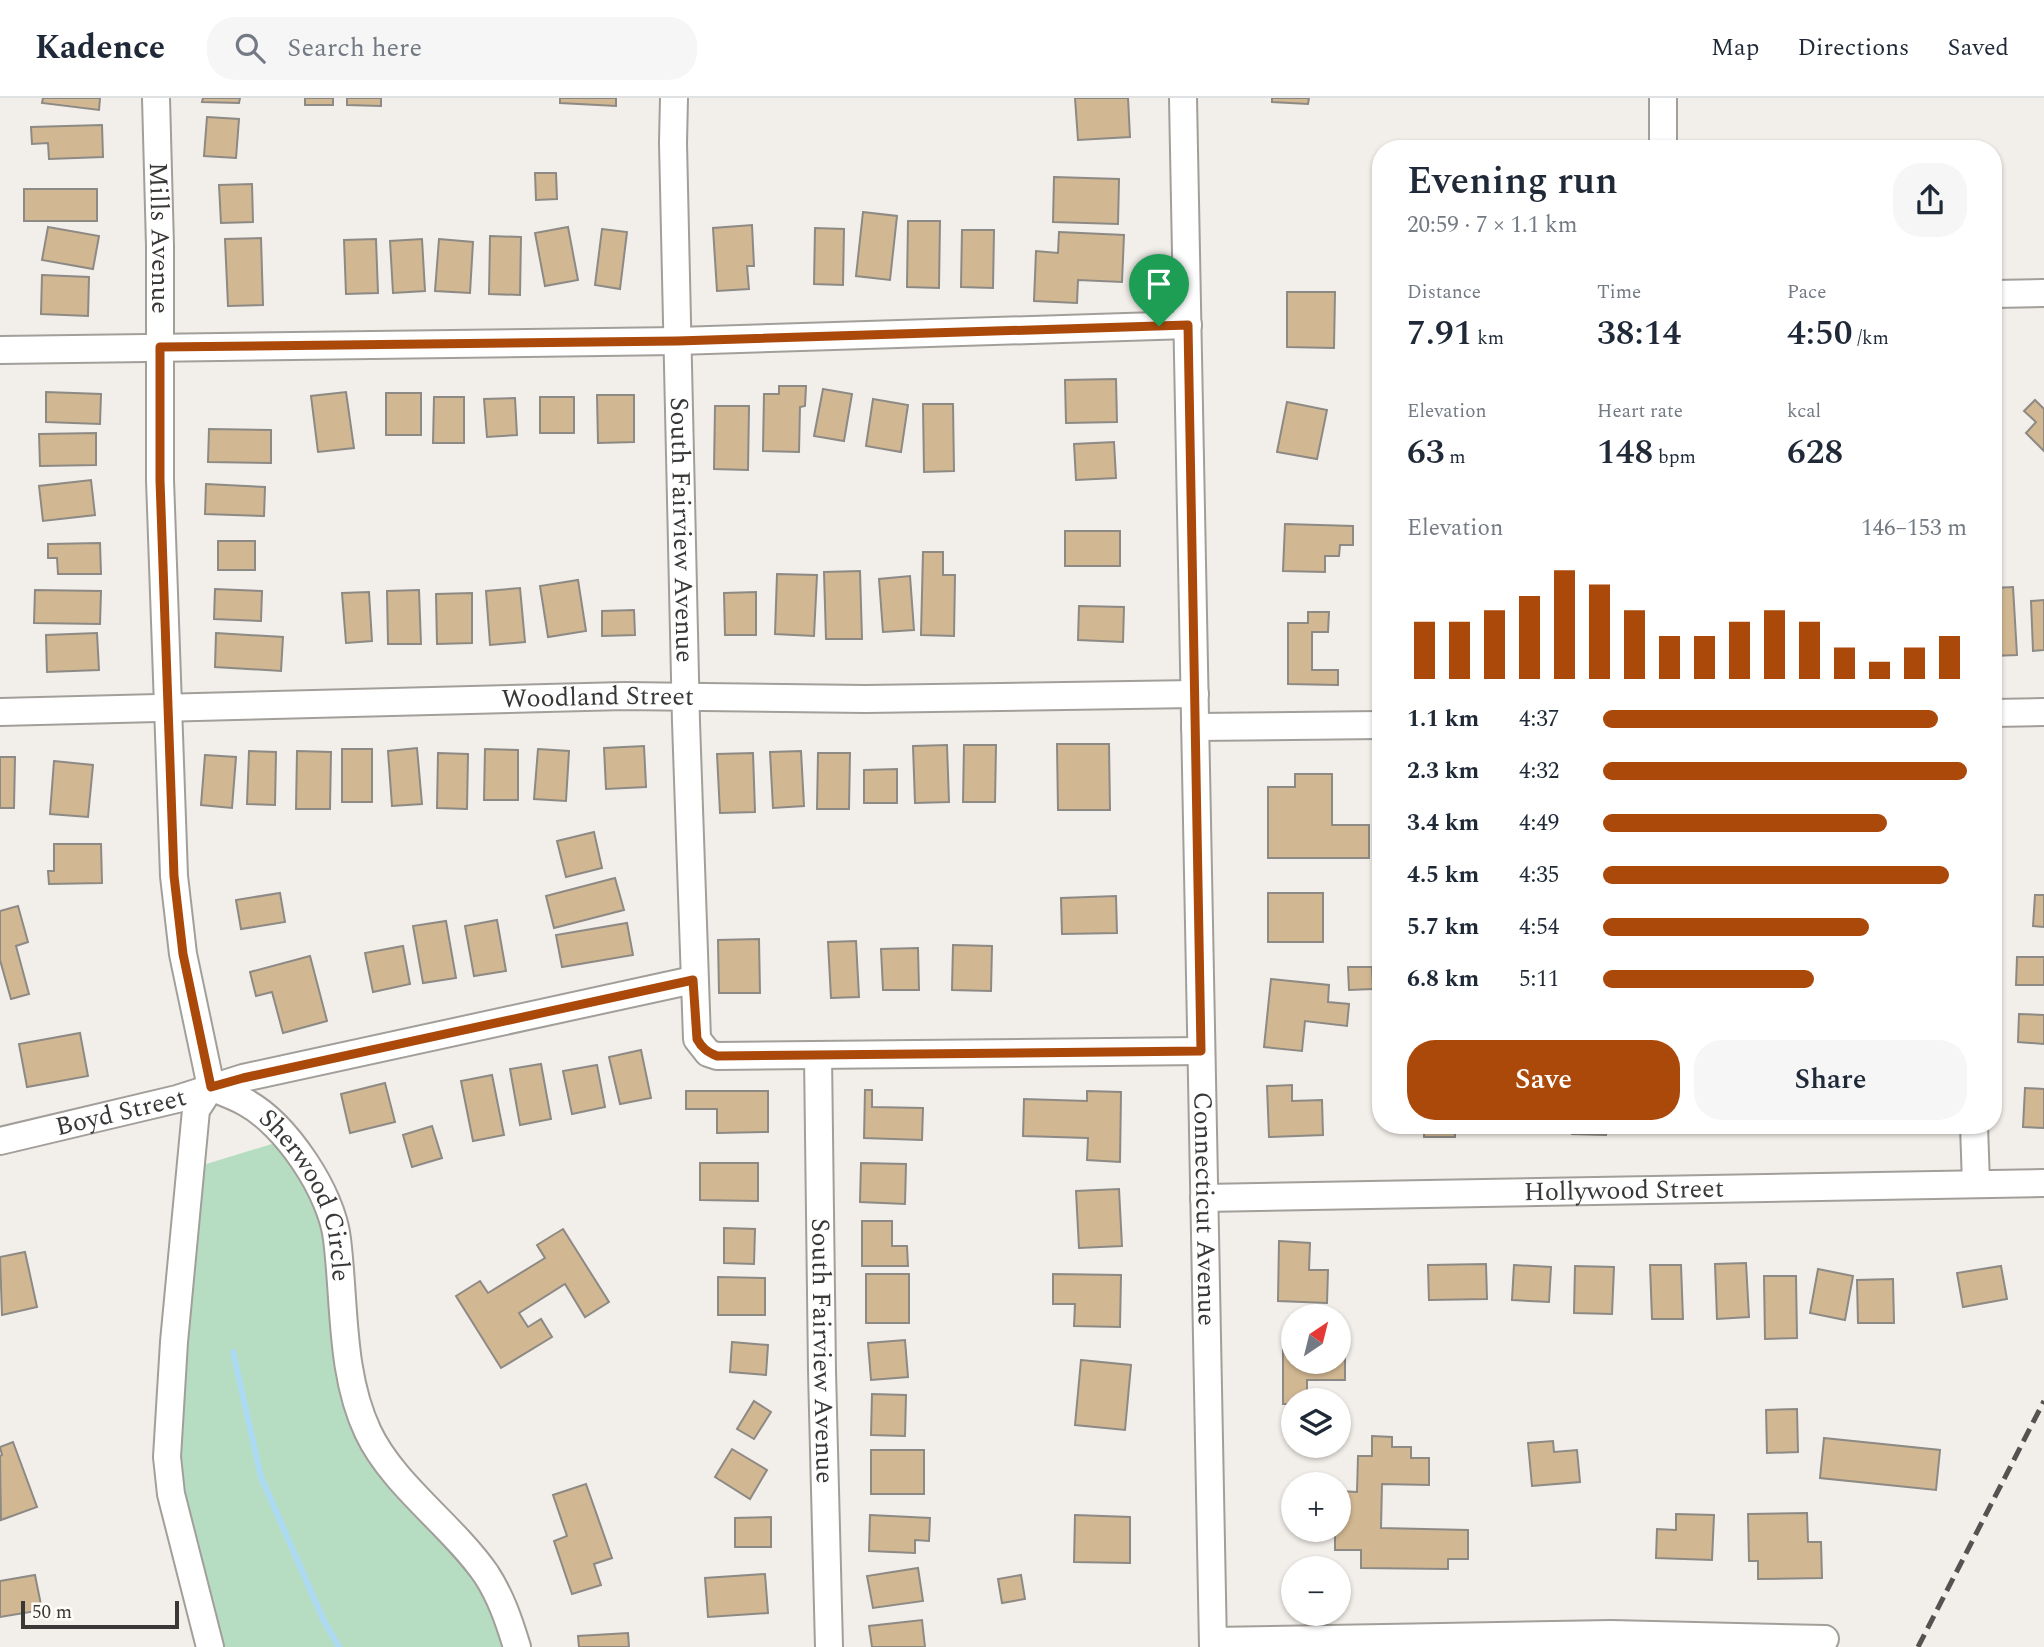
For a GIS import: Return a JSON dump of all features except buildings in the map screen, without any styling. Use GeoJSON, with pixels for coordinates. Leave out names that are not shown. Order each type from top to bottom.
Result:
{"type":"FeatureCollection","features":[{"type":"Feature","properties":{"kind":"street","name":"Mills Avenue"},"geometry":{"type":"LineString","coordinates":[[156,98],[160,480],[177,915],[211,1087]]}},
{"type":"Feature","properties":{"kind":"street","name":"South Fairview Avenue"},"geometry":{"type":"LineString","coordinates":[[674,98],[685,697],[695,1030],[700,1045],[708,1053],[717,1056],[818,1055],[829,1647]]}},
{"type":"Feature","properties":{"kind":"street","name":"Connecticut Avenue"},"geometry":{"type":"LineString","coordinates":[[1183,98],[1213,1644]]}},
{"type":"Feature","properties":{"kind":"street"},"geometry":{"type":"LineString","coordinates":[[1662,98],[1663,140]]}},
{"type":"Feature","properties":{"kind":"street"},"geometry":{"type":"LineString","coordinates":[[2002,294],[2044,293]]}},
{"type":"Feature","properties":{"kind":"street"},"geometry":{"type":"LineString","coordinates":[[0,350],[677,341],[1188,325]]}},
{"type":"Feature","properties":{"kind":"street","name":"Woodland Street"},"geometry":{"type":"LineString","coordinates":[[0,712],[624,696],[866,699],[1195,694]]}},
{"type":"Feature","properties":{"kind":"street"},"geometry":{"type":"LineString","coordinates":[[2002,713],[2044,712]]}},
{"type":"Feature","properties":{"kind":"street"},"geometry":{"type":"LineString","coordinates":[[1195,727],[1372,724]]}},
{"type":"Feature","properties":{"kind":"street","name":"Boyd Street"},"geometry":{"type":"LineString","coordinates":[[0,1141],[177,1099],[256,1075],[693,980]]}},
{"type":"Feature","properties":{"kind":"street"},"geometry":{"type":"LineString","coordinates":[[818,1055],[1201,1051]]}},
{"type":"Feature","properties":{"kind":"street"},"geometry":{"type":"LineString","coordinates":[[210,1647],[171,1494],[167,1457],[174,1342],[195,1110],[211,1087]]}},
{"type":"Feature","properties":{"kind":"street","name":"Sherwood Circle"},"geometry":{"type":"LineString","coordinates":[[211,1087],[247,1103],[268,1120],[296,1150],[319,1184],[330,1209],[337,1236],[344,1328],[352,1382],[368,1433],[394,1470],[485,1573],[506,1612],[517,1647]]}},
{"type":"Feature","properties":{"kind":"street"},"geometry":{"type":"LineString","coordinates":[[1974,1134],[1976,1184]]}},
{"type":"Feature","properties":{"kind":"street","name":"Hollywood Street"},"geometry":{"type":"LineString","coordinates":[[1204,1198],[2044,1184]]}},
{"type":"Feature","properties":{"kind":"street"},"geometry":{"type":"LineString","coordinates":[[1213,1644],[1611,1634],[1825,1639]]}},
{"type":"Feature","properties":{"kind":"green space"},"geometry":{"type":"Polygon","coordinates":[[[288,1139],[319,1184],[358,1408],[470,1555],[517,1647],[210,1647],[171,1494],[190,1169],[288,1139]]]}},
{"type":"Feature","properties":{"kind":"waterway"},"geometry":{"type":"LineString","coordinates":[[233,1352],[261,1477],[324,1621],[339,1647]]}},
{"type":"Feature","properties":{"kind":"railway"},"geometry":{"type":"LineString","coordinates":[[1918,1647],[2044,1401]]}},
{"type":"Feature","properties":{"kind":"route"},"geometry":{"type":"LineString","coordinates":[[1188,325],[1201,1051],[717,1056],[708,1053],[697,1039],[693,980],[211,1087],[183,954],[174,876],[160,480],[160,347],[677,341],[1159,326],[1188,325]]}}]}
